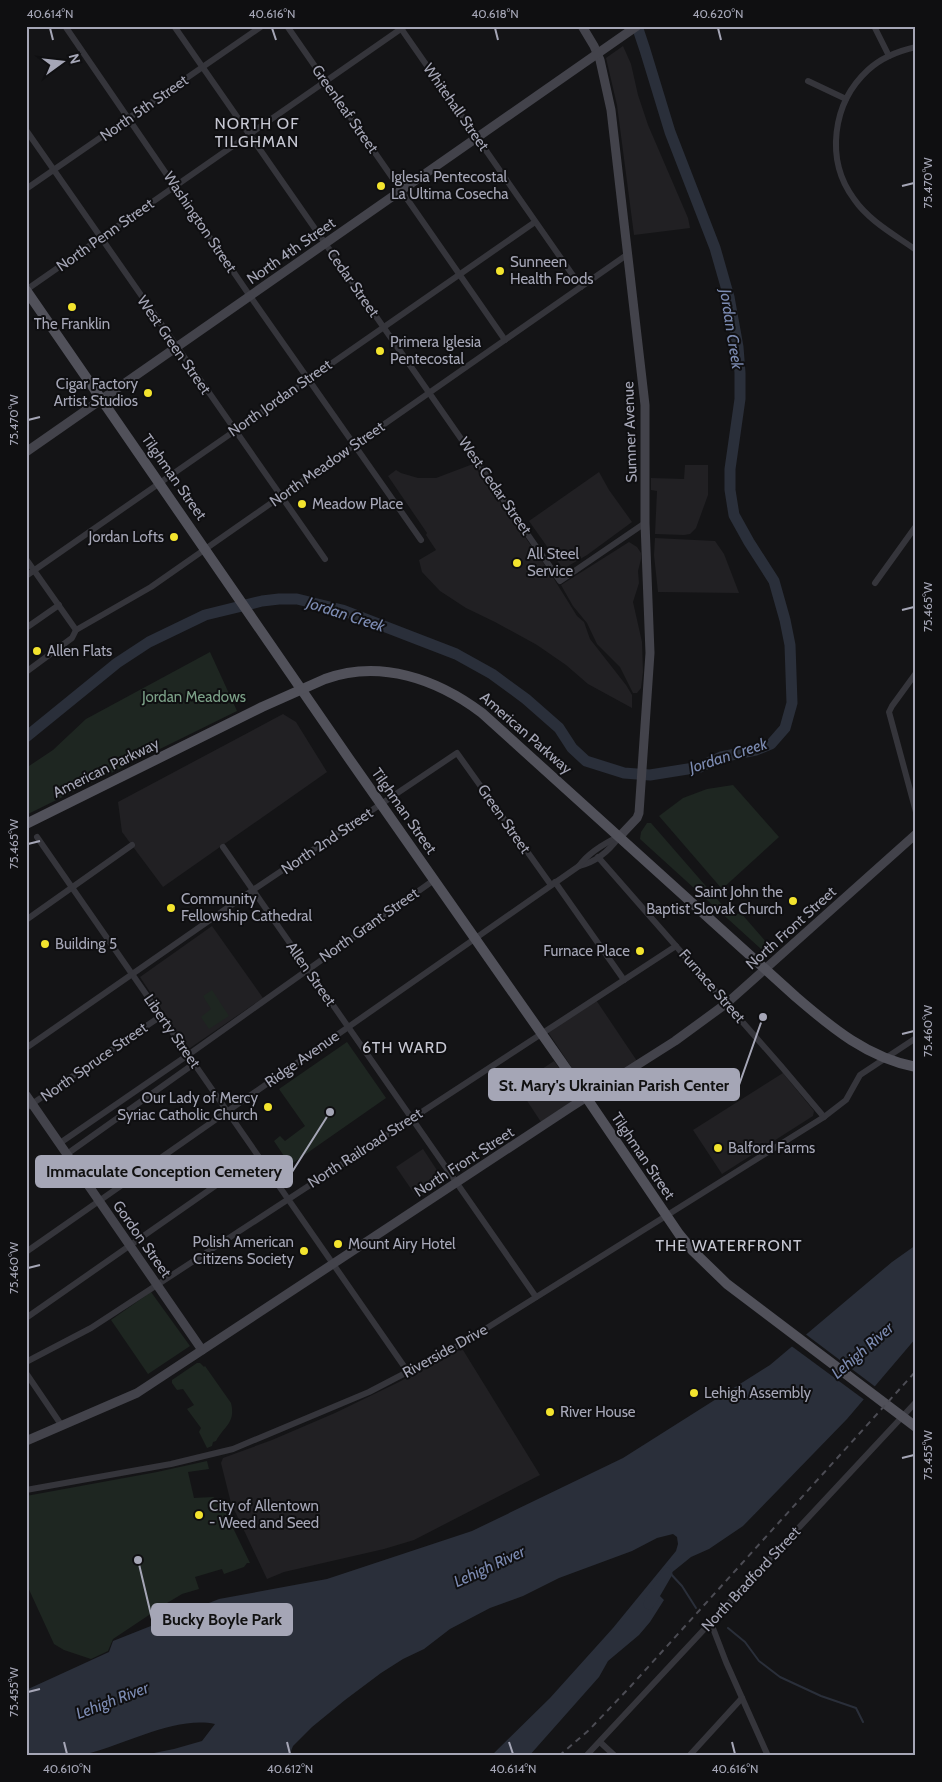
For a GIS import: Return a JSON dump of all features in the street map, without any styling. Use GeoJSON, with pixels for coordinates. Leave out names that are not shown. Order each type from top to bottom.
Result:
{"type":"FeatureCollection","features":[{"type":"Feature","properties":{"kind":"main road","name":"Tilghman Street"},"geometry":{"type":"LineString","coordinates":[[26,290],[319,716],[598,1114],[670,1223],[690,1247],[727,1284],[916,1427]]}},
{"type":"Feature","properties":{"kind":"main road","name":"American Parkway"},"geometry":{"type":"LineString","coordinates":[[26,824],[292,693],[335,676],[360,671],[397,673],[432,683],[467,702],[515,741],[796,997],[846,1038],[875,1055],[901,1064],[916,1066]]}},
{"type":"Feature","properties":{"kind":"street","name":"Washington Street"},"geometry":{"type":"LineString","coordinates":[[65,26],[250,296],[421,540]]}},
{"type":"Feature","properties":{"kind":"street","name":"Cedar Street"},"geometry":{"type":"LineString","coordinates":[[174,26],[430,392]]}},
{"type":"Feature","properties":{"kind":"street","name":"North 5th Street"},"geometry":{"type":"LineString","coordinates":[[26,189],[262,26]]}},
{"type":"Feature","properties":{"kind":"street","name":"Greenleaf Street"},"geometry":{"type":"LineString","coordinates":[[287,26],[505,340]]}},
{"type":"Feature","properties":{"kind":"street","name":"Sumner Avenue"},"geometry":{"type":"LineString","coordinates":[[582,26],[594,46],[608,90],[645,405],[645,523],[650,653],[641,796],[637,818],[620,836]]}},
{"type":"Feature","properties":{"kind":"street","name":"North 4th Street"},"geometry":{"type":"LineString","coordinates":[[26,452],[637,26]]}},
{"type":"Feature","properties":{"kind":"street"},"geometry":{"type":"LineString","coordinates":[[874,26],[889,56]]}},
{"type":"Feature","properties":{"kind":"street","name":"North Penn Street"},"geometry":{"type":"LineString","coordinates":[[26,290],[326,82],[402,27]]}},
{"type":"Feature","properties":{"kind":"street","name":"Whitehall Street"},"geometry":{"type":"LineString","coordinates":[[402,27],[581,287]]}},
{"type":"Feature","properties":{"kind":"street"},"geometry":{"type":"LineString","coordinates":[[916,47],[889,56],[873,66],[860,78],[846,99],[838,121],[836,135],[837,159],[844,182],[854,199],[862,210],[916,250]]}},
{"type":"Feature","properties":{"kind":"street"},"geometry":{"type":"LineString","coordinates":[[808,81],[846,99]]}},
{"type":"Feature","properties":{"kind":"street","name":"West Green Street"},"geometry":{"type":"LineString","coordinates":[[26,130],[324,559]]}},
{"type":"Feature","properties":{"kind":"street","name":"North Jordan Street"},"geometry":{"type":"LineString","coordinates":[[26,576],[535,222]]}},
{"type":"Feature","properties":{"kind":"street","name":"North Meadow Street"},"geometry":{"type":"LineString","coordinates":[[26,672],[72,638],[76,630],[151,587],[628,254]]}},
{"type":"Feature","properties":{"kind":"street","name":"West Cedar Street"},"geometry":{"type":"LineString","coordinates":[[430,392],[560,581],[645,523]]}},
{"type":"Feature","properties":{"kind":"street"},"geometry":{"type":"LineString","coordinates":[[875,583],[916,526]]}},
{"type":"Feature","properties":{"kind":"street"},"geometry":{"type":"LineString","coordinates":[[26,559],[76,630]]}},
{"type":"Feature","properties":{"kind":"street"},"geometry":{"type":"LineString","coordinates":[[26,628],[59,605]]}},
{"type":"Feature","properties":{"kind":"street"},"geometry":{"type":"LineString","coordinates":[[916,673],[889,712],[916,812]]}},
{"type":"Feature","properties":{"kind":"street","name":"North 2nd Street"},"geometry":{"type":"LineString","coordinates":[[26,1048],[253,890],[457,753]]}},
{"type":"Feature","properties":{"kind":"street","name":"Green Street"},"geometry":{"type":"LineString","coordinates":[[457,753],[624,980]]}},
{"type":"Feature","properties":{"kind":"street","name":"North Front Street"},"geometry":{"type":"LineString","coordinates":[[26,1441],[137,1393],[586,1097],[675,1041],[727,1003],[916,834]]}},
{"type":"Feature","properties":{"kind":"street","name":"Ridge Avenue"},"geometry":{"type":"LineString","coordinates":[[579,866],[584,858],[620,836]]}},
{"type":"Feature","properties":{"kind":"street","name":"Ridge Avenue"},"geometry":{"type":"LineString","coordinates":[[26,1252],[579,866],[588,864],[611,848],[620,836]]}},
{"type":"Feature","properties":{"kind":"street","name":"Liberty Street"},"geometry":{"type":"LineString","coordinates":[[37,838],[73,887],[408,1372]]}},
{"type":"Feature","properties":{"kind":"street"},"geometry":{"type":"LineString","coordinates":[[26,920],[132,846]]}},
{"type":"Feature","properties":{"kind":"street","name":"Allen Street"},"geometry":{"type":"LineString","coordinates":[[223,847],[536,1297]]}},
{"type":"Feature","properties":{"kind":"street","name":"Furnace Street"},"geometry":{"type":"LineString","coordinates":[[598,857],[727,1003],[824,1117]]}},
{"type":"Feature","properties":{"kind":"street","name":"North Grant Street"},"geometry":{"type":"LineString","coordinates":[[60,1143],[188,1055],[434,880]]}},
{"type":"Feature","properties":{"kind":"street","name":"North Railroad Street"},"geometry":{"type":"LineString","coordinates":[[26,1362],[91,1328],[676,946]]}},
{"type":"Feature","properties":{"kind":"street","name":"North Spruce Street"},"geometry":{"type":"LineString","coordinates":[[30,1106],[161,1016]]}},
{"type":"Feature","properties":{"kind":"street","name":"Riverside Drive"},"geometry":{"type":"LineString","coordinates":[[26,1490],[217,1454],[340,1405],[408,1372],[463,1343],[824,1117],[846,1100],[860,1076],[916,1038]]}},
{"type":"Feature","properties":{"kind":"street"},"geometry":{"type":"LineString","coordinates":[[67,1154],[195,1063]]}},
{"type":"Feature","properties":{"kind":"street","name":"Gordon Street"},"geometry":{"type":"LineString","coordinates":[[26,1095],[30,1106],[60,1143],[202,1350]]}},
{"type":"Feature","properties":{"kind":"street"},"geometry":{"type":"LineString","coordinates":[[26,1318],[258,1156]]}},
{"type":"Feature","properties":{"kind":"street"},"geometry":{"type":"LineString","coordinates":[[26,1373],[62,1426]]}},
{"type":"Feature","properties":{"kind":"street","name":"North Bradford Street"},"geometry":{"type":"LineString","coordinates":[[586,1756],[916,1402]]}},
{"type":"Feature","properties":{"kind":"street"},"geometry":{"type":"LineString","coordinates":[[711,1623],[768,1756]]}},
{"type":"Feature","properties":{"kind":"street"},"geometry":{"type":"LineString","coordinates":[[688,1756],[742,1698]]}},
{"type":"Feature","properties":{"kind":"street"},"geometry":{"type":"LineString","coordinates":[[600,1742],[615,1756]]}},
{"type":"Feature","properties":{"kind":"shaded area"},"geometry":{"type":"Polygon","coordinates":[[[623,46],[631,64],[638,95],[648,125],[688,218],[690,228],[634,235],[617,105],[606,58],[623,46]]]}},
{"type":"Feature","properties":{"kind":"shaded area"},"geometry":{"type":"Polygon","coordinates":[[[473,464],[549,571],[577,616],[584,622],[590,639],[626,685],[632,695],[632,708],[588,684],[566,665],[537,645],[466,608],[440,591],[422,572],[419,560],[436,550],[426,535],[427,533],[388,476],[396,470],[418,478],[436,478],[473,464]]]}},
{"type":"Feature","properties":{"kind":"shaded area"},"geometry":{"type":"Polygon","coordinates":[[[685,465],[708,465],[708,495],[696,528],[690,534],[684,535],[655,534],[657,491],[651,490],[651,478],[684,479],[685,465]]]}},
{"type":"Feature","properties":{"kind":"shaded area"},"geometry":{"type":"Polygon","coordinates":[[[599,472],[609,490],[632,522],[587,555],[563,569],[529,521],[599,472]]]}},
{"type":"Feature","properties":{"kind":"shaded area"},"geometry":{"type":"Polygon","coordinates":[[[655,538],[715,541],[724,554],[739,593],[658,592],[654,555],[655,538]]]}},
{"type":"Feature","properties":{"kind":"shaded area"},"geometry":{"type":"Polygon","coordinates":[[[629,542],[637,547],[641,553],[638,571],[639,583],[633,602],[642,642],[643,672],[641,688],[637,693],[633,693],[620,667],[597,644],[587,623],[573,606],[561,585],[629,542]]]}},
{"type":"Feature","properties":{"kind":"shaded area"},"geometry":{"type":"Polygon","coordinates":[[[283,714],[296,722],[327,772],[163,887],[122,832],[118,802],[283,714]]]}},
{"type":"Feature","properties":{"kind":"shaded area"},"geometry":{"type":"Polygon","coordinates":[[[212,926],[263,998],[190,1048],[187,1048],[140,977],[212,926]]]}},
{"type":"Feature","properties":{"kind":"shaded area"},"geometry":{"type":"Polygon","coordinates":[[[596,1000],[637,1061],[591,1088],[584,1086],[548,1032],[596,1000]]]}},
{"type":"Feature","properties":{"kind":"shaded area"},"geometry":{"type":"Polygon","coordinates":[[[554,1061],[575,1090],[576,1096],[574,1100],[541,1122],[520,1090],[528,1084],[533,1075],[554,1061]]]}},
{"type":"Feature","properties":{"kind":"shaded area"},"geometry":{"type":"Polygon","coordinates":[[[783,1073],[814,1111],[813,1116],[722,1174],[693,1130],[783,1073]]]}},
{"type":"Feature","properties":{"kind":"shaded area"},"geometry":{"type":"Polygon","coordinates":[[[423,1149],[444,1181],[418,1199],[396,1167],[423,1149]]]}},
{"type":"Feature","properties":{"kind":"shaded area"},"geometry":{"type":"Polygon","coordinates":[[[463,1350],[540,1475],[414,1540],[384,1549],[284,1572],[267,1579],[231,1503],[221,1463],[223,1458],[272,1440],[335,1413],[399,1382],[456,1351],[463,1350]]]}},
{"type":"Feature","properties":{"kind":"green space","name":"Jordan Meadows"},"geometry":{"type":"Polygon","coordinates":[[[210,652],[237,711],[26,815],[26,768],[53,750],[86,719],[210,652]]]}},
{"type":"Feature","properties":{"kind":"green space"},"geometry":{"type":"Polygon","coordinates":[[[733,785],[779,837],[722,889],[659,816],[683,798],[707,789],[733,785]]]}},
{"type":"Feature","properties":{"kind":"green space"},"geometry":{"type":"Polygon","coordinates":[[[647,823],[651,823],[731,915],[735,916],[740,912],[767,943],[761,949],[640,839],[641,832],[647,823]]]}},
{"type":"Feature","properties":{"kind":"green space"},"geometry":{"type":"Polygon","coordinates":[[[212,990],[229,1016],[209,1029],[201,1017],[211,1009],[203,996],[212,990]]]}},
{"type":"Feature","properties":{"kind":"green space"},"geometry":{"type":"Polygon","coordinates":[[[347,1042],[386,1098],[290,1165],[274,1141],[280,1136],[285,1141],[305,1126],[279,1089],[347,1042]]]}},
{"type":"Feature","properties":{"kind":"green space"},"geometry":{"type":"Polygon","coordinates":[[[151,1292],[190,1346],[148,1374],[111,1320],[151,1292]]]}},
{"type":"Feature","properties":{"kind":"green space"},"geometry":{"type":"Polygon","coordinates":[[[197,1363],[205,1366],[231,1403],[232,1410],[231,1420],[216,1441],[213,1442],[212,1446],[207,1448],[199,1432],[201,1428],[187,1409],[194,1405],[183,1389],[177,1390],[172,1383],[172,1380],[197,1363]]]}},
{"type":"Feature","properties":{"kind":"green space"},"geometry":{"type":"Polygon","coordinates":[[[207,1461],[209,1469],[188,1472],[194,1498],[213,1497],[220,1501],[250,1563],[224,1574],[222,1569],[195,1577],[199,1589],[182,1594],[167,1603],[113,1639],[108,1651],[91,1659],[64,1650],[54,1644],[26,1583],[26,1496],[207,1461]]]}},
{"type":"Feature","properties":{"kind":"water","name":"Lehigh River"},"geometry":{"type":"Polygon","coordinates":[[[916,1245],[916,1338],[847,1419],[743,1526],[709,1549],[691,1557],[654,1590],[664,1600],[650,1622],[639,1635],[608,1661],[599,1677],[529,1756],[491,1756],[550,1698],[613,1628],[676,1551],[677,1537],[673,1534],[657,1538],[632,1551],[559,1578],[523,1596],[490,1608],[450,1629],[424,1649],[403,1659],[381,1673],[345,1700],[312,1727],[293,1746],[289,1756],[139,1756],[202,1741],[215,1724],[200,1723],[169,1727],[152,1732],[90,1753],[89,1756],[26,1756],[26,1690],[109,1652],[113,1641],[219,1599],[327,1579],[472,1531],[623,1458],[770,1365],[892,1262],[916,1245]]]}},
{"type":"Feature","properties":{"kind":"pier"},"geometry":{"type":"Polygon","coordinates":[[[804,1333],[877,1388],[866,1401],[790,1345],[804,1333]]]}},
{"type":"Feature","properties":{"kind":"waterway","name":"Jordan Creek"},"geometry":{"type":"LineString","coordinates":[[26,737],[117,663],[149,642],[205,615],[262,601],[279,599],[297,599],[342,610],[456,654],[492,674],[526,699],[559,728],[572,748],[586,761],[624,773],[650,775],[700,767],[721,757],[756,750],[771,744],[785,728],[792,703],[790,645],[785,620],[774,581],[734,515],[730,490],[730,469],[740,399],[740,373],[738,347],[729,297],[715,248],[670,132],[637,26]]}},
{"type":"Feature","properties":{"kind":"waterway"},"geometry":{"type":"LineString","coordinates":[[669,1572],[682,1586],[696,1608]]}},
{"type":"Feature","properties":{"kind":"waterway"},"geometry":{"type":"LineString","coordinates":[[649,1604],[667,1573]]}},
{"type":"Feature","properties":{"kind":"waterway"},"geometry":{"type":"LineString","coordinates":[[728,1628],[745,1642],[759,1661],[780,1677],[821,1696],[856,1708],[863,1722]]}},
{"type":"Feature","properties":{"kind":"railway"},"geometry":{"type":"LineString","coordinates":[[559,1756],[589,1730],[630,1687],[916,1371]]}},
{"type":"Feature","properties":{"kind":"place","name":"Iglesia Pentecostal La Ultima Cosecha"},"geometry":{"type":"Point","coordinates":[381,186]}},
{"type":"Feature","properties":{"kind":"place","name":"Sunneen Health Foods"},"geometry":{"type":"Point","coordinates":[500,271]}},
{"type":"Feature","properties":{"kind":"place","name":"The Franklin"},"geometry":{"type":"Point","coordinates":[72,307]}},
{"type":"Feature","properties":{"kind":"place","name":"Primera Iglesia Pentecostal"},"geometry":{"type":"Point","coordinates":[380,351]}},
{"type":"Feature","properties":{"kind":"place","name":"Cigar Factory Artist Studios"},"geometry":{"type":"Point","coordinates":[148,393]}},
{"type":"Feature","properties":{"kind":"place","name":"Meadow Place"},"geometry":{"type":"Point","coordinates":[302,504]}},
{"type":"Feature","properties":{"kind":"place","name":"Jordan Lofts"},"geometry":{"type":"Point","coordinates":[174,537]}},
{"type":"Feature","properties":{"kind":"place","name":"All Steel Service"},"geometry":{"type":"Point","coordinates":[517,563]}},
{"type":"Feature","properties":{"kind":"place","name":"Allen Flats"},"geometry":{"type":"Point","coordinates":[37,651]}},
{"type":"Feature","properties":{"kind":"place","name":"Saint John the Baptist Slovak Church"},"geometry":{"type":"Point","coordinates":[793,901]}},
{"type":"Feature","properties":{"kind":"place","name":"Community Fellowship Cathedral"},"geometry":{"type":"Point","coordinates":[171,908]}},
{"type":"Feature","properties":{"kind":"place","name":"Building 5"},"geometry":{"type":"Point","coordinates":[45,944]}},
{"type":"Feature","properties":{"kind":"place","name":"Furnace Place"},"geometry":{"type":"Point","coordinates":[640,951]}},
{"type":"Feature","properties":{"kind":"place","name":"St. Mary's Ukrainian Parish Center"},"geometry":{"type":"Point","coordinates":[763,1017]}},
{"type":"Feature","properties":{"kind":"place","name":"Our Lady of Mercy Syriac Catholic Church"},"geometry":{"type":"Point","coordinates":[268,1107]}},
{"type":"Feature","properties":{"kind":"place","name":"Immaculate Conception Cemetery"},"geometry":{"type":"Point","coordinates":[330,1112]}},
{"type":"Feature","properties":{"kind":"place","name":"Balford Farms"},"geometry":{"type":"Point","coordinates":[718,1148]}},
{"type":"Feature","properties":{"kind":"place","name":"Mount Airy Hotel"},"geometry":{"type":"Point","coordinates":[338,1244]}},
{"type":"Feature","properties":{"kind":"place","name":"Polish American Citizens Society"},"geometry":{"type":"Point","coordinates":[304,1251]}},
{"type":"Feature","properties":{"kind":"place","name":"Lehigh Assembly"},"geometry":{"type":"Point","coordinates":[694,1393]}},
{"type":"Feature","properties":{"kind":"place","name":"River House"},"geometry":{"type":"Point","coordinates":[550,1412]}},
{"type":"Feature","properties":{"kind":"place","name":"City of Allentown - Weed and Seed"},"geometry":{"type":"Point","coordinates":[199,1515]}},
{"type":"Feature","properties":{"kind":"place","name":"Bucky Boyle Park"},"geometry":{"type":"Point","coordinates":[138,1560]}},
{"type":"Feature","properties":{"kind":"district","name":"NORTH OF TILGHMAN"},"geometry":{"type":"Point","coordinates":[257,132]}},
{"type":"Feature","properties":{"kind":"district","name":"6TH WARD"},"geometry":{"type":"Point","coordinates":[405,1047]}},
{"type":"Feature","properties":{"kind":"district","name":"THE WATERFRONT"},"geometry":{"type":"Point","coordinates":[729,1245]}}]}
